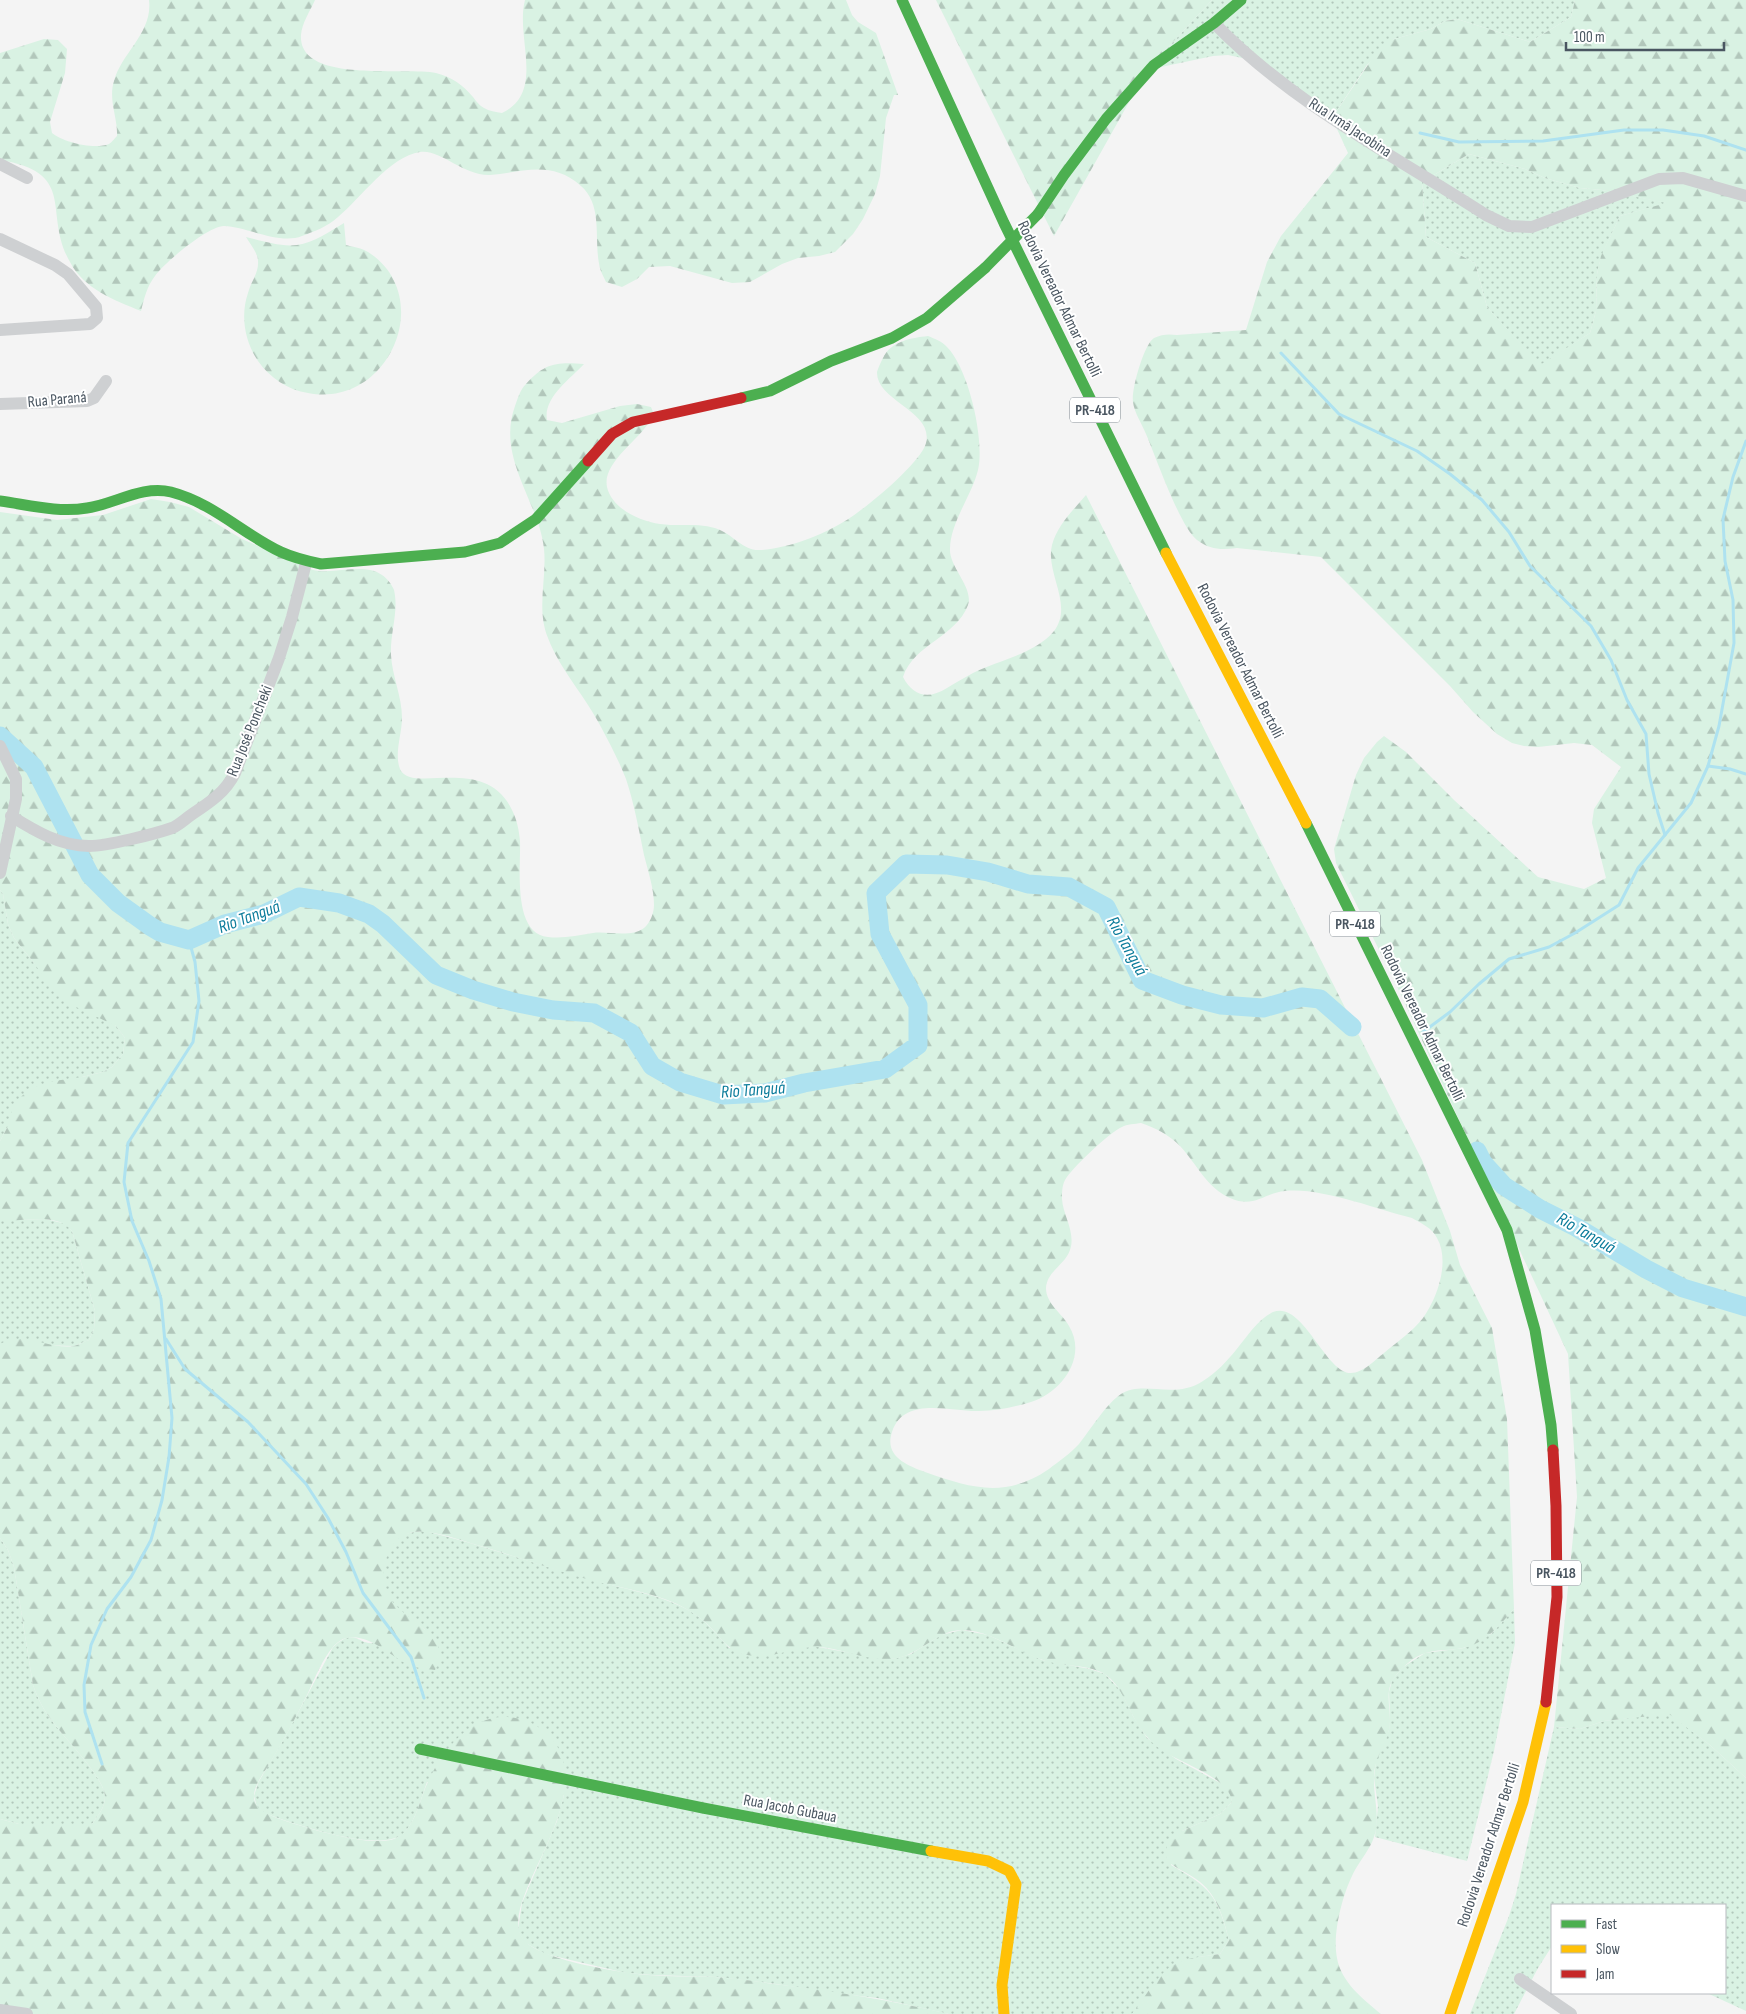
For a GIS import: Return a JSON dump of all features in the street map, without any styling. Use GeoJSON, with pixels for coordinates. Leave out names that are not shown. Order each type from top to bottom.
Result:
{"type":"FeatureCollection","features":[{"type":"Feature","properties":{"kind":"main road","name":"Rodovia Vereador Admar Bertolli"},"geometry":{"type":"LineString","coordinates":[[902,0],[1004,223],[1125,472],[1302,814],[1507,1230],[1536,1330],[1551,1424],[1556,1506],[1557,1598],[1546,1704],[1522,1802],[1450,2014]]}},
{"type":"Feature","properties":{"kind":"main road"},"geometry":{"type":"LineString","coordinates":[[0,501],[60,510],[88,508],[145,490],[170,491],[189,498],[248,534],[288,556],[306,563],[321,564],[465,552],[500,543],[536,519],[612,434],[633,422],[770,391],[831,361],[892,338],[927,318],[985,268],[1038,214],[1064,175],[1106,119],[1154,65],[1214,23],[1240,0]]}},
{"type":"Feature","properties":{"kind":"main road","name":"Rua Jacob Gubaua"},"geometry":{"type":"LineString","coordinates":[[420,1749],[837,1835],[988,1861],[1009,1871],[1016,1884],[1002,1985],[1004,2014]]}},
{"type":"Feature","properties":{"kind":"street","name":"Rua Irmã Jacobina"},"geometry":{"type":"LineString","coordinates":[[1214,23],[1235,44],[1317,109],[1486,215],[1509,226],[1532,227],[1659,180],[1683,178],[1746,196]]}},
{"type":"Feature","properties":{"kind":"street"},"geometry":{"type":"LineString","coordinates":[[0,164],[27,178]]}},
{"type":"Feature","properties":{"kind":"street"},"geometry":{"type":"LineString","coordinates":[[0,239],[55,265],[68,274],[96,307],[97,318],[90,324],[0,330]]}},
{"type":"Feature","properties":{"kind":"street","name":"Rua Paraná"},"geometry":{"type":"LineString","coordinates":[[0,404],[87,401],[94,398],[106,381]]}},
{"type":"Feature","properties":{"kind":"street","name":"Rua José Poncheki"},"geometry":{"type":"LineString","coordinates":[[11,816],[41,834],[65,842],[90,846],[120,841],[173,827],[218,796],[228,786],[235,773],[279,658],[306,563]]}},
{"type":"Feature","properties":{"kind":"street"},"geometry":{"type":"LineString","coordinates":[[0,746],[16,779],[16,799],[0,873]]}},
{"type":"Feature","properties":{"kind":"street"},"geometry":{"type":"LineString","coordinates":[[1520,1979],[1571,2014]]}},
{"type":"Feature","properties":{"kind":"street"},"geometry":{"type":"LineString","coordinates":[[0,2010],[27,2014]]}},
{"type":"Feature","properties":{"kind":"green space"},"geometry":{"type":"Polygon","coordinates":[[[149,0],[315,0],[301,35],[305,51],[317,61],[334,67],[356,70],[436,73],[452,79],[461,85],[483,107],[490,111],[502,113],[515,104],[523,92],[526,78],[523,30],[525,0],[846,0],[852,15],[858,22],[876,33],[898,95],[894,95],[886,118],[880,176],[875,194],[863,219],[853,234],[835,252],[798,258],[782,264],[750,282],[732,283],[670,266],[649,267],[637,279],[622,287],[606,282],[600,270],[598,258],[593,203],[581,186],[570,178],[548,170],[526,170],[490,175],[480,174],[436,154],[420,152],[398,161],[376,179],[334,220],[302,236],[293,238],[274,237],[224,226],[208,232],[187,246],[160,270],[148,288],[141,311],[101,292],[83,280],[70,262],[62,244],[54,198],[49,185],[40,175],[25,166],[0,160],[0,53],[44,39],[58,40],[67,49],[65,73],[50,122],[52,133],[63,139],[87,146],[109,144],[117,136],[112,88],[123,61],[142,32],[149,12],[149,0]]]}},
{"type":"Feature","properties":{"kind":"green space"},"geometry":{"type":"Polygon","coordinates":[[[936,0],[1212,0],[1147,70],[1054,236],[936,0]]]}},
{"type":"Feature","properties":{"kind":"green space"},"geometry":{"type":"Polygon","coordinates":[[[1212,0],[1575,0],[1571,17],[1530,42],[1457,19],[1445,21],[1431,29],[1394,39],[1367,65],[1332,118],[1247,59],[1228,55],[1213,56],[1147,70],[1212,0]]]}},
{"type":"Feature","properties":{"kind":"green space"},"geometry":{"type":"Polygon","coordinates":[[[1575,0],[1746,0],[1746,1778],[1710,1745],[1669,1714],[1604,1721],[1580,1729],[1554,1727],[1577,1497],[1568,1354],[1395,982],[1336,863],[1334,849],[1356,775],[1364,758],[1384,736],[1406,752],[1454,800],[1538,877],[1584,889],[1606,878],[1592,823],[1594,809],[1621,767],[1592,745],[1574,743],[1538,747],[1524,746],[1512,743],[1497,734],[1473,712],[1450,686],[1321,557],[1237,548],[1216,548],[1207,546],[1197,540],[1190,533],[1176,507],[1136,414],[1133,402],[1139,368],[1146,349],[1154,338],[1166,335],[1246,330],[1267,262],[1281,236],[1348,153],[1332,118],[1378,50],[1394,39],[1431,29],[1445,21],[1457,19],[1530,42],[1571,17],[1575,0]],[[1469,154],[1422,182],[1426,237],[1475,263],[1487,307],[1540,365],[1590,333],[1596,311],[1597,274],[1601,256],[1620,216],[1666,203],[1602,190],[1580,188],[1545,178],[1525,169],[1469,154]]]}},
{"type":"Feature","properties":{"kind":"green space"},"geometry":{"type":"Polygon","coordinates":[[[1469,154],[1525,169],[1545,178],[1580,188],[1602,190],[1668,203],[1620,216],[1601,257],[1597,274],[1596,311],[1590,333],[1540,366],[1487,307],[1475,263],[1426,237],[1422,182],[1469,154]]]}},
{"type":"Feature","properties":{"kind":"green space"},"geometry":{"type":"Polygon","coordinates":[[[344,223],[346,245],[368,252],[389,271],[399,295],[401,320],[394,345],[381,367],[361,384],[337,393],[308,393],[287,386],[268,373],[258,361],[250,346],[245,328],[244,311],[249,289],[257,269],[258,258],[246,237],[265,242],[297,245],[316,239],[344,223]]]}},
{"type":"Feature","properties":{"kind":"green space"},"geometry":{"type":"Polygon","coordinates":[[[928,336],[945,345],[955,357],[962,371],[977,424],[980,457],[975,480],[957,519],[950,549],[953,563],[968,592],[968,605],[954,625],[916,656],[908,666],[903,677],[916,692],[927,695],[934,694],[983,668],[1027,651],[1046,639],[1054,631],[1061,611],[1052,567],[1052,545],[1062,525],[1086,495],[1422,1160],[1450,1231],[1460,1265],[1492,1328],[1507,1419],[1514,1609],[1496,1629],[1481,1641],[1463,1648],[1421,1655],[1412,1660],[1397,1674],[1389,1690],[1389,1730],[1374,1770],[1376,1830],[1370,1846],[1355,1870],[1346,1890],[1337,1925],[1336,1937],[1337,1958],[1343,1975],[1354,1989],[1381,2014],[1132,2014],[1158,1979],[1170,1967],[1188,1959],[1220,1954],[1229,1940],[1218,1906],[1209,1891],[1196,1879],[1166,1860],[1167,1844],[1182,1831],[1220,1814],[1232,1802],[1229,1793],[1223,1785],[1202,1771],[1168,1754],[1152,1742],[1138,1725],[1115,1684],[1100,1671],[1050,1662],[982,1633],[961,1630],[944,1634],[913,1652],[897,1658],[877,1659],[816,1647],[773,1655],[747,1655],[734,1650],[702,1619],[677,1604],[643,1592],[583,1578],[448,1536],[418,1531],[403,1536],[391,1547],[384,1570],[384,1583],[393,1603],[427,1632],[436,1643],[442,1656],[435,1670],[409,1665],[378,1645],[360,1638],[352,1637],[337,1643],[322,1663],[290,1728],[257,1784],[254,1798],[260,1809],[272,1816],[333,1835],[368,1841],[394,1839],[401,1835],[412,1823],[435,1768],[456,1740],[469,1729],[483,1721],[498,1717],[515,1718],[533,1724],[549,1736],[557,1746],[565,1771],[564,1797],[555,1825],[522,1902],[518,1923],[523,1939],[532,1946],[562,1959],[636,1974],[744,1980],[862,1996],[949,2014],[0,2014],[0,1819],[19,1824],[92,1824],[102,1808],[105,1797],[99,1780],[92,1769],[41,1705],[33,1685],[14,1567],[8,1550],[0,1538],[0,1344],[18,1339],[65,1346],[76,1345],[89,1340],[94,1329],[95,1311],[72,1231],[57,1221],[38,1219],[0,1220],[0,1141],[7,1128],[14,1103],[31,1088],[54,1081],[103,1072],[112,1067],[123,1054],[125,1038],[116,1026],[74,1006],[54,992],[14,938],[8,924],[3,894],[0,890],[0,512],[57,520],[103,515],[151,499],[170,502],[189,507],[242,539],[313,570],[367,569],[382,575],[392,586],[395,598],[391,655],[402,710],[398,757],[400,769],[407,776],[418,778],[468,779],[485,783],[500,793],[512,810],[518,825],[521,898],[529,924],[537,933],[559,938],[593,933],[633,933],[644,928],[651,918],[654,905],[652,886],[634,807],[623,772],[595,716],[553,650],[545,627],[542,605],[545,560],[541,531],[520,479],[511,444],[511,425],[515,406],[521,391],[533,377],[552,365],[566,363],[584,364],[553,397],[549,404],[547,420],[562,423],[620,406],[637,404],[651,407],[653,412],[650,421],[644,429],[615,461],[607,478],[607,487],[610,495],[621,508],[644,520],[660,524],[698,525],[713,528],[720,530],[739,543],[754,550],[770,549],[804,540],[845,521],[891,485],[922,452],[926,443],[926,432],[922,422],[885,391],[879,382],[877,372],[887,352],[896,344],[908,339],[928,336]],[[1141,1123],[1124,1126],[1116,1130],[1083,1160],[1065,1180],[1063,1185],[1062,1199],[1070,1230],[1070,1250],[1049,1277],[1046,1288],[1049,1299],[1066,1321],[1074,1338],[1075,1350],[1073,1361],[1061,1382],[1042,1397],[1018,1406],[986,1411],[930,1408],[917,1409],[907,1413],[898,1421],[890,1440],[894,1453],[904,1463],[942,1478],[973,1486],[988,1488],[1018,1484],[1049,1469],[1072,1451],[1104,1410],[1121,1394],[1139,1389],[1181,1389],[1208,1378],[1229,1358],[1257,1324],[1273,1312],[1284,1311],[1294,1316],[1332,1362],[1341,1370],[1351,1373],[1369,1366],[1410,1332],[1423,1318],[1437,1290],[1442,1268],[1441,1247],[1435,1234],[1426,1226],[1412,1218],[1315,1192],[1285,1191],[1252,1201],[1238,1201],[1222,1194],[1208,1182],[1176,1142],[1162,1132],[1141,1123]]]}},
{"type":"Feature","properties":{"kind":"green space"},"geometry":{"type":"Polygon","coordinates":[[[0,890],[3,894],[8,924],[14,938],[34,963],[116,1026],[125,1038],[123,1054],[112,1067],[103,1072],[82,1077],[7,1128],[0,1141],[0,890]]]}},
{"type":"Feature","properties":{"kind":"green space"},"geometry":{"type":"Polygon","coordinates":[[[46,1219],[66,1224],[72,1231],[95,1311],[94,1329],[89,1340],[74,1346],[0,1344],[0,1220],[46,1219]]]}},
{"type":"Feature","properties":{"kind":"green space"},"geometry":{"type":"Polygon","coordinates":[[[425,1531],[639,1592],[678,1605],[701,1619],[729,1648],[818,1647],[885,1659],[911,1654],[941,1635],[962,1630],[988,1635],[1042,1660],[1090,1669],[1105,1674],[1121,1691],[1133,1716],[1147,1738],[1176,1759],[1224,1785],[1231,1794],[1232,1802],[1220,1814],[1182,1831],[1171,1865],[1195,1880],[1210,1894],[1216,1903],[1229,1940],[1220,1954],[1199,1957],[1143,2001],[1132,2014],[949,2014],[877,1998],[776,1984],[717,1977],[626,1973],[545,1954],[524,1942],[518,1930],[522,1903],[557,1821],[564,1795],[427,1782],[416,1814],[405,1832],[394,1838],[378,1841],[315,1830],[264,1813],[257,1807],[254,1796],[258,1783],[333,1647],[341,1641],[352,1637],[364,1642],[375,1643],[425,1630],[393,1605],[386,1594],[383,1571],[386,1555],[399,1537],[412,1532],[425,1531]]]}},
{"type":"Feature","properties":{"kind":"green space"},"geometry":{"type":"Polygon","coordinates":[[[0,1538],[8,1550],[14,1567],[33,1685],[37,1695],[50,1718],[92,1769],[103,1789],[104,1805],[92,1824],[19,1824],[0,1819],[0,1538]]]}},
{"type":"Feature","properties":{"kind":"green space"},"geometry":{"type":"Polygon","coordinates":[[[1514,1609],[1515,1643],[1494,1751],[1467,1861],[1375,1837],[1378,1806],[1374,1778],[1376,1760],[1389,1730],[1389,1692],[1392,1680],[1403,1667],[1425,1653],[1464,1648],[1491,1634],[1514,1609]]]}},
{"type":"Feature","properties":{"kind":"green space"},"geometry":{"type":"Polygon","coordinates":[[[1669,1713],[1710,1745],[1746,1778],[1746,2011],[1709,1994],[1726,1994],[1726,1904],[1551,1904],[1551,1948],[1514,2014],[1470,2014],[1516,1894],[1554,1727],[1580,1729],[1604,1721],[1669,1713]]]}},
{"type":"Feature","properties":{"kind":"waterway"},"geometry":{"type":"LineString","coordinates":[[1420,133],[1459,142],[1543,141],[1624,130],[1663,130],[1704,136],[1746,150]]}},
{"type":"Feature","properties":{"kind":"waterway"},"geometry":{"type":"LineString","coordinates":[[1281,353],[1339,414],[1417,451],[1482,500],[1509,532],[1530,566],[1591,626],[1611,660],[1627,700],[1646,734],[1649,774],[1665,835]]}},
{"type":"Feature","properties":{"kind":"waterway"},"geometry":{"type":"LineString","coordinates":[[1423,1032],[1450,1012],[1509,959],[1549,947],[1619,905],[1638,868],[1691,803],[1708,766],[1719,726],[1734,643],[1733,600],[1725,561],[1723,519],[1733,477],[1746,441]]}},
{"type":"Feature","properties":{"kind":"waterway","name":"Rio Tanguá"},"geometry":{"type":"LineString","coordinates":[[0,736],[34,767],[90,875],[118,903],[160,932],[189,940],[225,924],[264,914],[299,897],[339,903],[369,914],[383,924],[436,975],[473,990],[513,1002],[553,1010],[594,1013],[631,1033],[652,1066],[680,1082],[723,1095],[765,1093],[804,1083],[885,1069],[918,1045],[918,1005],[880,934],[876,893],[906,864],[947,865],[988,872],[1028,884],[1069,887],[1106,907],[1142,980],[1182,995],[1221,1005],[1263,1008],[1302,997],[1320,999],[1352,1027]]}},
{"type":"Feature","properties":{"kind":"waterway"},"geometry":{"type":"LineString","coordinates":[[1708,766],[1730,769],[1746,774]]}},
{"type":"Feature","properties":{"kind":"waterway"},"geometry":{"type":"LineString","coordinates":[[102,1764],[85,1712],[84,1685],[91,1645],[107,1609],[131,1577],[151,1540],[162,1500],[169,1457],[172,1418],[161,1299],[149,1261],[132,1221],[124,1182],[128,1143],[193,1042],[199,1001],[195,962],[189,940]]}},
{"type":"Feature","properties":{"kind":"waterway","name":"Rio Tanguá"},"geometry":{"type":"LineString","coordinates":[[1477,1151],[1483,1163],[1504,1186],[1540,1209],[1576,1227],[1646,1269],[1683,1288],[1746,1307]]}},
{"type":"Feature","properties":{"kind":"waterway"},"geometry":{"type":"LineString","coordinates":[[166,1339],[185,1369],[248,1422],[306,1484],[328,1518],[346,1552],[363,1593],[411,1657],[424,1698]]}},
{"type":"Feature","properties":{"kind":"traffic: fast"},"geometry":{"type":"LineString","coordinates":[[902,0],[1004,223],[1166,553]]}},
{"type":"Feature","properties":{"kind":"traffic: fast"},"geometry":{"type":"LineString","coordinates":[[1038,214],[1064,175],[1106,119],[1154,65],[1214,23],[1241,0]]}},
{"type":"Feature","properties":{"kind":"traffic: fast"},"geometry":{"type":"LineString","coordinates":[[985,268],[1038,214]]}},
{"type":"Feature","properties":{"kind":"traffic: fast"},"geometry":{"type":"LineString","coordinates":[[741,398],[770,391],[831,361],[892,338],[927,318],[985,268]]}},
{"type":"Feature","properties":{"kind":"traffic: fast"},"geometry":{"type":"LineString","coordinates":[[0,501],[65,510],[97,506],[150,491],[171,492],[201,503],[281,552],[321,564],[465,552],[500,543],[536,519],[588,461]]}},
{"type":"Feature","properties":{"kind":"traffic: fast"},"geometry":{"type":"LineString","coordinates":[[1306,823],[1507,1230],[1535,1330],[1551,1425],[1553,1450]]}},
{"type":"Feature","properties":{"kind":"traffic: fast"},"geometry":{"type":"LineString","coordinates":[[420,1749],[703,1808],[931,1851]]}},
{"type":"Feature","properties":{"kind":"traffic: slow"},"geometry":{"type":"LineString","coordinates":[[1166,553],[1306,823]]}},
{"type":"Feature","properties":{"kind":"traffic: slow"},"geometry":{"type":"LineString","coordinates":[[1450,2014],[1523,1802],[1546,1702]]}},
{"type":"Feature","properties":{"kind":"traffic: slow"},"geometry":{"type":"LineString","coordinates":[[931,1851],[988,1861],[1009,1871],[1016,1884],[1002,1985],[1004,2014]]}},
{"type":"Feature","properties":{"kind":"traffic: jam"},"geometry":{"type":"LineString","coordinates":[[588,461],[612,434],[633,422],[741,398]]}},
{"type":"Feature","properties":{"kind":"traffic: jam"},"geometry":{"type":"LineString","coordinates":[[1546,1702],[1557,1597],[1553,1450]]}}]}
